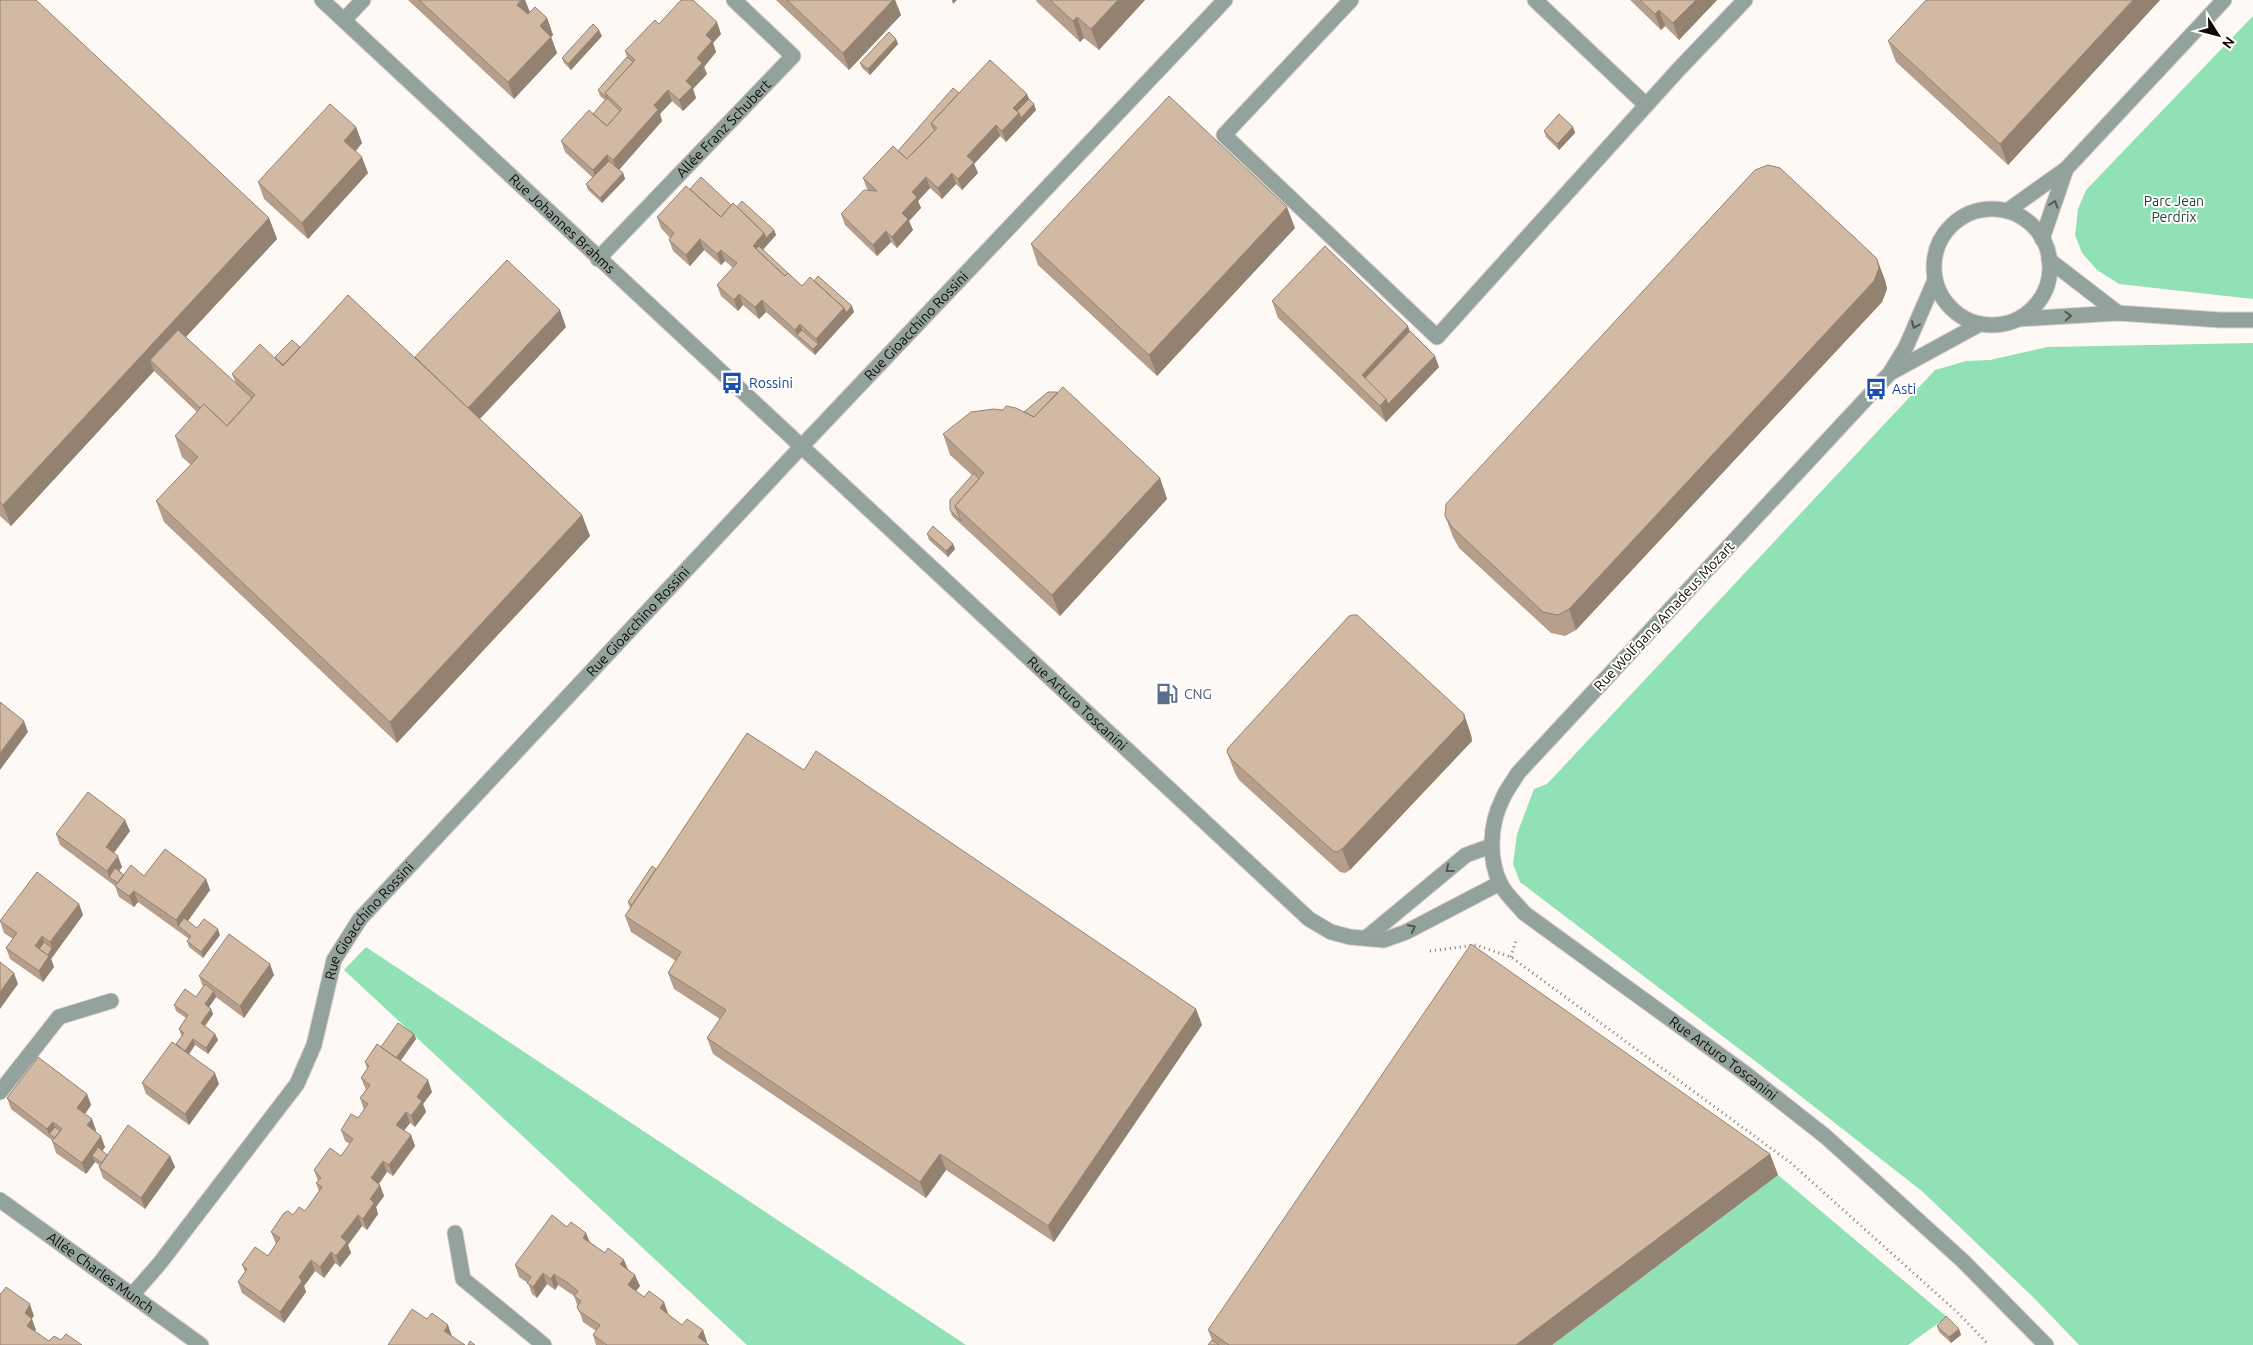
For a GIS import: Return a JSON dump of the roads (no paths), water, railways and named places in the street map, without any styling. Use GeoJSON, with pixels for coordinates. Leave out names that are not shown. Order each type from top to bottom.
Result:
{"type":"FeatureCollection","features":[{"type":"Feature","properties":{"kind":"street","name":"Rue Johannes Brahms"},"geometry":{"type":"LineString","coordinates":[[322,0],[801,447]]}},
{"type":"Feature","properties":{"kind":"street"},"geometry":{"type":"LineString","coordinates":[[344,20],[363,0]]}},
{"type":"Feature","properties":{"kind":"street","name":"Allée Franz Schubert"},"geometry":{"type":"LineString","coordinates":[[598,259],[793,56],[734,0]]}},
{"type":"Feature","properties":{"kind":"street","name":"Rue Gioacchino Rossini"},"geometry":{"type":"LineString","coordinates":[[133,1294],[160,1263],[297,1084],[314,1046],[334,960],[360,919],[801,447],[1225,0]]}},
{"type":"Feature","properties":{"kind":"street"},"geometry":{"type":"LineString","coordinates":[[1351,0],[1224,135],[1437,337],[1646,105],[1745,0]]}},
{"type":"Feature","properties":{"kind":"street"},"geometry":{"type":"LineString","coordinates":[[1534,0],[1646,105]]}},
{"type":"Feature","properties":{"kind":"street"},"geometry":{"type":"LineString","coordinates":[[2007,211],[2066,169],[2224,0]]}},
{"type":"Feature","properties":{"kind":"street"},"geometry":{"type":"LineString","coordinates":[[2042,239],[2066,169]]}},
{"type":"Feature","properties":{"kind":"street"},"geometry":{"type":"LineString","coordinates":[[2019,319],[2033,308],[2043,294],[2049,277],[2050,260],[2042,239],[2034,227],[2021,217],[2007,211],[1978,210],[1964,216],[1952,224],[1940,241],[1934,260],[1935,280],[1940,296],[1951,309],[1964,319],[1980,324],[2000,325],[2019,319],[2118,313],[2220,320],[2253,320]]}},
{"type":"Feature","properties":{"kind":"street"},"geometry":{"type":"LineString","coordinates":[[2050,260],[2118,313]]}},
{"type":"Feature","properties":{"kind":"street","name":"Rue Wolfgang Amadeus Mozart"},"geometry":{"type":"LineString","coordinates":[[1500,883],[1494,867],[1491,846],[1494,822],[1502,800],[1518,773],[1890,373],[1906,348],[1935,280]]}},
{"type":"Feature","properties":{"kind":"street","name":"Rue Wolfgang Amadeus Mozart"},"geometry":{"type":"LineString","coordinates":[[1890,373],[1980,324]]}},
{"type":"Feature","properties":{"kind":"street","name":"Rue Arturo Toscanini"},"geometry":{"type":"LineString","coordinates":[[801,447],[1309,919],[1331,932],[1350,937],[1384,940],[1500,883],[1524,913],[1746,1074],[1825,1136],[1964,1261],[2046,1345]]}},
{"type":"Feature","properties":{"kind":"street"},"geometry":{"type":"LineString","coordinates":[[1366,938],[1466,855],[1491,846]]}},
{"type":"Feature","properties":{"kind":"street"},"geometry":{"type":"LineString","coordinates":[[0,1092],[59,1017],[111,1001]]}},
{"type":"Feature","properties":{"kind":"street","name":"Allée Charles Munch"},"geometry":{"type":"LineString","coordinates":[[0,1200],[133,1294],[201,1345]]}},
{"type":"Feature","properties":{"kind":"street"},"geometry":{"type":"LineString","coordinates":[[455,1233],[463,1279],[544,1345]]}},
{"type":"Feature","properties":{"kind":"place","name":"Rossini"},"geometry":{"type":"Point","coordinates":[732,383]}},
{"type":"Feature","properties":{"kind":"place","name":"Asti"},"geometry":{"type":"Point","coordinates":[1876,389]}},
{"type":"Feature","properties":{"kind":"place","name":"CNG"},"geometry":{"type":"Point","coordinates":[1167,694]}},
{"type":"Feature","properties":{"kind":"park label","name":"Parc Jean Perdrix"},"geometry":{"type":"Point","coordinates":[2174,210]}}]}
